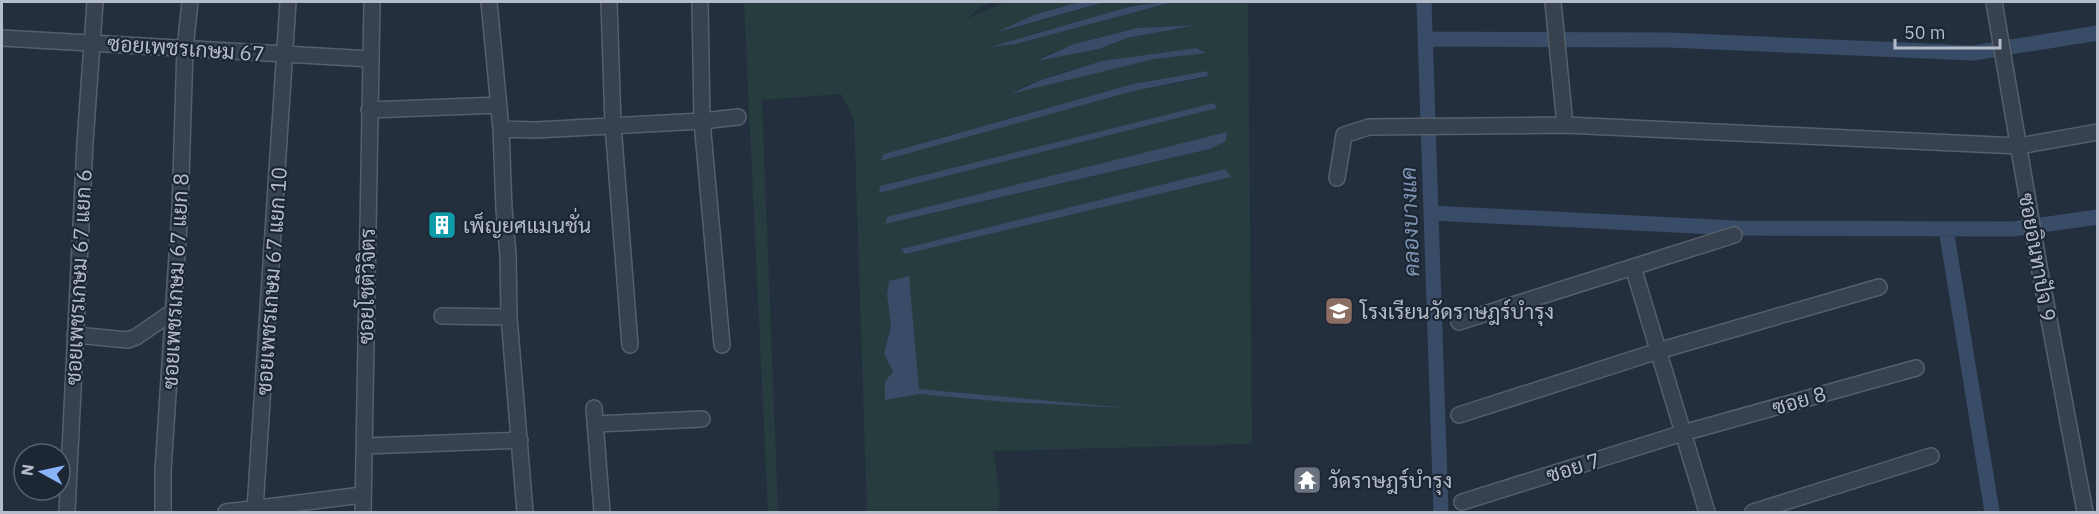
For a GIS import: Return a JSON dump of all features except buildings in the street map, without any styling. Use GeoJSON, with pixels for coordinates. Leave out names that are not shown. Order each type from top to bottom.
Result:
{"type":"FeatureCollection","features":[{"type":"Feature","properties":{"kind":"street","name":"ซอยเพชรเกษม 67 แยก 6"},"geometry":{"type":"LineString","coordinates":[[67,513],[85,143],[95,2]]}},
{"type":"Feature","properties":{"kind":"street","name":"ซอยเพชรเกษม 67 แยก 8"},"geometry":{"type":"LineString","coordinates":[[163,513],[163,471],[180,209],[185,50],[189,2]]}},
{"type":"Feature","properties":{"kind":"street","name":"ซอยเพชรเกษม 67 แยก 10"},"geometry":{"type":"LineString","coordinates":[[255,509],[288,2]]}},
{"type":"Feature","properties":{"kind":"street","name":"ซอยโชติวิจิตร"},"geometry":{"type":"LineString","coordinates":[[363,513],[372,2]]}},
{"type":"Feature","properties":{"kind":"street"},"geometry":{"type":"LineString","coordinates":[[489,2],[501,129],[509,317],[525,513]]}},
{"type":"Feature","properties":{"kind":"street"},"geometry":{"type":"LineString","coordinates":[[609,2],[613,125],[630,345]]}},
{"type":"Feature","properties":{"kind":"street"},"geometry":{"type":"LineString","coordinates":[[700,2],[702,121],[722,345]]}},
{"type":"Feature","properties":{"kind":"street"},"geometry":{"type":"LineString","coordinates":[[1553,2],[1565,125]]}},
{"type":"Feature","properties":{"kind":"street","name":"ซอยอินทาปัจ 9"},"geometry":{"type":"LineString","coordinates":[[1994,2],[2085,513]]}},
{"type":"Feature","properties":{"kind":"street","name":"ซอยเพชรเกษม 67"},"geometry":{"type":"LineString","coordinates":[[2,38],[371,59]]}},
{"type":"Feature","properties":{"kind":"street"},"geometry":{"type":"LineString","coordinates":[[369,110],[499,105]]}},
{"type":"Feature","properties":{"kind":"street"},"geometry":{"type":"LineString","coordinates":[[501,129],[536,130],[738,117]]}},
{"type":"Feature","properties":{"kind":"street"},"geometry":{"type":"LineString","coordinates":[[1337,178],[1344,135],[1369,127],[1565,125],[2019,146],[2097,132]]}},
{"type":"Feature","properties":{"kind":"street"},"geometry":{"type":"LineString","coordinates":[[1459,322],[1734,235]]}},
{"type":"Feature","properties":{"kind":"street"},"geometry":{"type":"LineString","coordinates":[[1633,267],[1707,513]]}},
{"type":"Feature","properties":{"kind":"street"},"geometry":{"type":"LineString","coordinates":[[1459,415],[1658,351],[1879,287]]}},
{"type":"Feature","properties":{"kind":"street"},"geometry":{"type":"LineString","coordinates":[[75,335],[128,340],[168,315]]}},
{"type":"Feature","properties":{"kind":"street"},"geometry":{"type":"LineString","coordinates":[[442,316],[509,317]]}},
{"type":"Feature","properties":{"kind":"street","name":"ซอย 8"},"geometry":{"type":"LineString","coordinates":[[1683,433],[1916,368]]}},
{"type":"Feature","properties":{"kind":"street"},"geometry":{"type":"LineString","coordinates":[[602,513],[595,416],[702,419]]}},
{"type":"Feature","properties":{"kind":"street","name":"ซอย 7"},"geometry":{"type":"LineString","coordinates":[[1462,502],[1683,433]]}},
{"type":"Feature","properties":{"kind":"street"},"geometry":{"type":"LineString","coordinates":[[365,446],[520,440]]}},
{"type":"Feature","properties":{"kind":"street"},"geometry":{"type":"LineString","coordinates":[[1753,513],[1931,456]]}},
{"type":"Feature","properties":{"kind":"street"},"geometry":{"type":"LineString","coordinates":[[226,513],[362,495]]}},
{"type":"Feature","properties":{"kind":"green space"},"geometry":{"type":"Polygon","coordinates":[[[744,2],[994,2],[983,6],[965,19],[1006,2],[1080,2],[1036,14],[1000,32],[1105,2],[1162,2],[1128,7],[994,46],[1016,44],[1173,2],[1248,2],[1252,444],[993,451],[1000,495],[998,512],[867,512],[854,119],[841,94],[762,100],[778,512],[768,512],[744,2]],[[1170,26],[1112,34],[1039,59],[1099,49],[1127,38],[1190,26],[1170,26]],[[1196,48],[1057,74],[1014,92],[1155,59],[1205,52],[1196,48]],[[1207,71],[1133,84],[884,154],[880,160],[1134,91],[1208,77],[1207,71]],[[1225,141],[886,224],[1210,149],[1225,141]],[[1225,169],[902,249],[905,254],[1230,177],[1225,169]],[[891,327],[884,353],[904,396],[919,394],[1107,407],[919,389],[891,327]]]}},
{"type":"Feature","properties":{"kind":"water"},"geometry":{"type":"Polygon","coordinates":[[[1080,2],[1105,2],[995,33],[1036,14],[1080,2]]]}},
{"type":"Feature","properties":{"kind":"water"},"geometry":{"type":"Polygon","coordinates":[[[1173,2],[1016,44],[990,47],[1128,7],[1173,2]]]}},
{"type":"Feature","properties":{"kind":"water"},"geometry":{"type":"Polygon","coordinates":[[[1196,25],[1127,38],[1099,49],[1036,61],[1074,44],[1137,28],[1196,25]]]}},
{"type":"Feature","properties":{"kind":"water"},"geometry":{"type":"Polygon","coordinates":[[[1196,48],[1206,53],[1155,59],[1010,94],[1041,80],[1102,61],[1196,48]]]}},
{"type":"Feature","properties":{"kind":"water"},"geometry":{"type":"Polygon","coordinates":[[[1207,71],[1208,76],[1134,91],[880,161],[884,154],[1133,84],[1207,71]]]}},
{"type":"Feature","properties":{"kind":"water"},"geometry":{"type":"Polygon","coordinates":[[[1214,103],[1217,108],[879,193],[880,186],[1214,103]]]}},
{"type":"Feature","properties":{"kind":"water"},"geometry":{"type":"Polygon","coordinates":[[[1227,132],[1226,141],[1210,149],[885,224],[887,217],[1227,132]]]}},
{"type":"Feature","properties":{"kind":"water"},"geometry":{"type":"Polygon","coordinates":[[[1225,169],[1231,177],[905,254],[901,249],[1225,169]]]}},
{"type":"Feature","properties":{"kind":"water"},"geometry":{"type":"Polygon","coordinates":[[[909,276],[919,389],[1127,408],[1006,402],[919,394],[885,400],[885,381],[893,372],[884,353],[891,327],[887,294],[889,281],[909,276]]]}},
{"type":"Feature","properties":{"kind":"waterway","name":"คลองบางแค"},"geometry":{"type":"LineString","coordinates":[[1424,2],[1441,512]]}},
{"type":"Feature","properties":{"kind":"waterway"},"geometry":{"type":"LineString","coordinates":[[1426,39],[1668,40],[1973,53],[2098,33]]}},
{"type":"Feature","properties":{"kind":"waterway"},"geometry":{"type":"LineString","coordinates":[[1431,213],[1735,228],[2013,229],[2098,217]]}},
{"type":"Feature","properties":{"kind":"waterway"},"geometry":{"type":"LineString","coordinates":[[1946,229],[1992,512]]}},
{"type":"Feature","properties":{"kind":"place","name":"เพ็ญยศแมนชั่น"},"geometry":{"type":"Point","coordinates":[442,225]}},
{"type":"Feature","properties":{"kind":"place","name":"โรงเรียนวัดราษฎร์บำรุง"},"geometry":{"type":"Point","coordinates":[1339,311]}},
{"type":"Feature","properties":{"kind":"place","name":"วัดราษฎร์บำรุง"},"geometry":{"type":"Point","coordinates":[1307,480]}}]}
